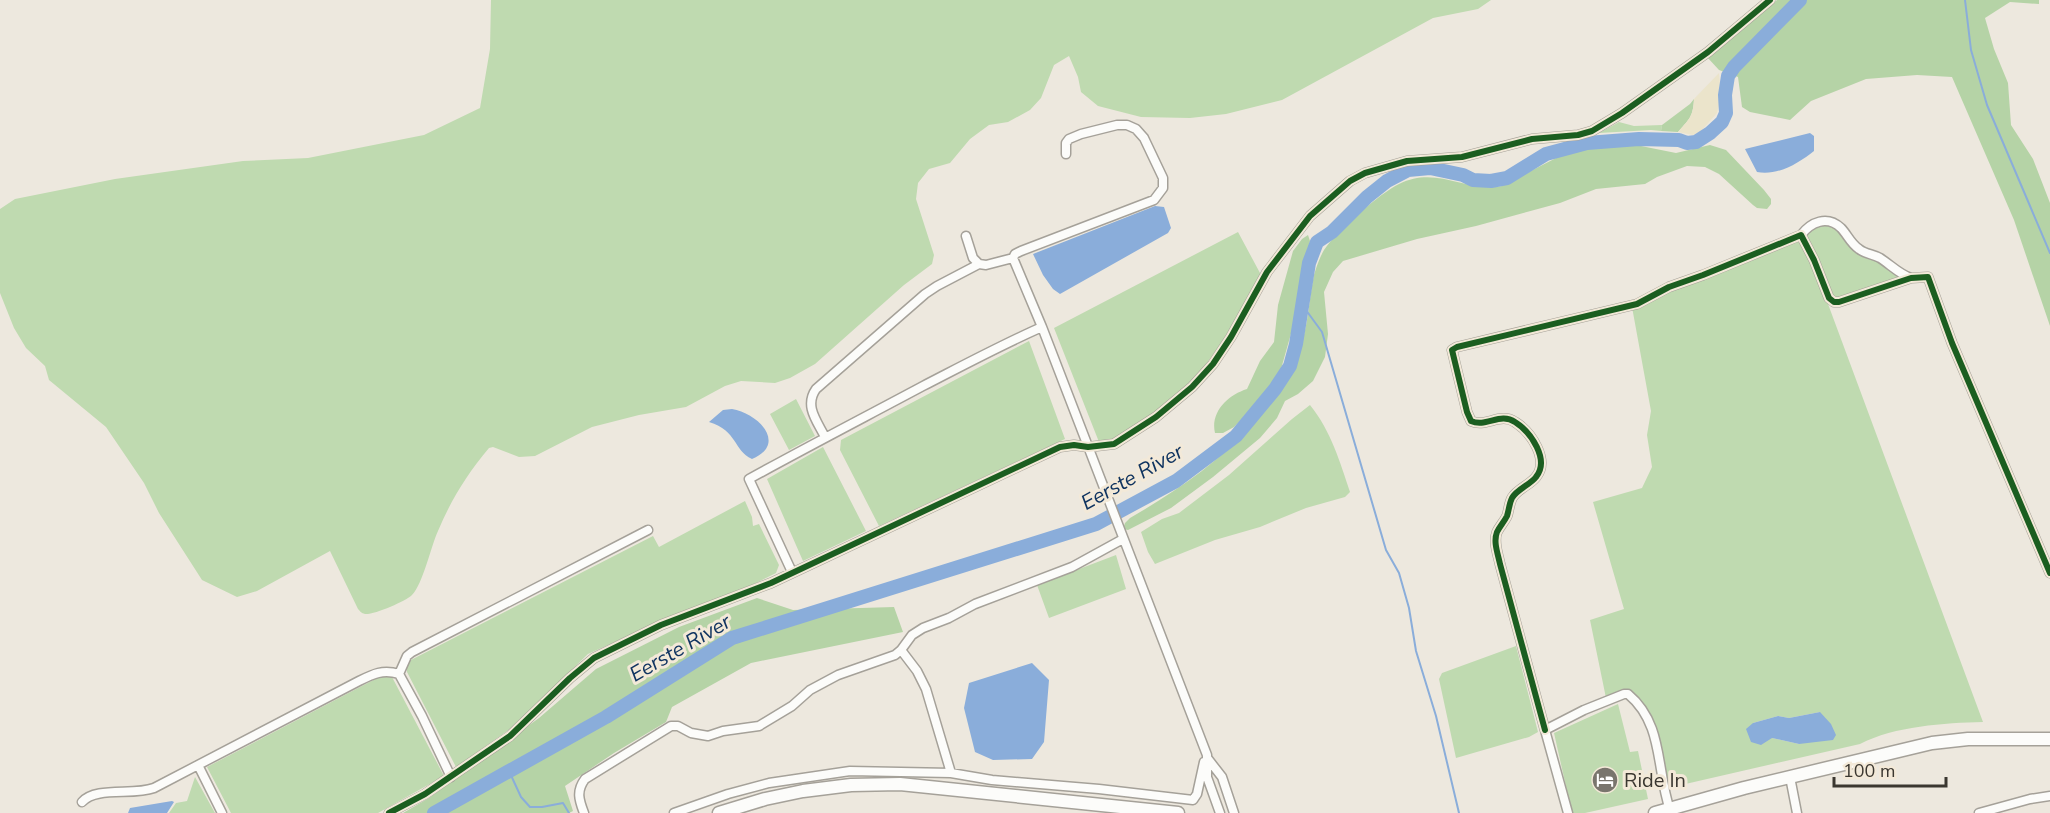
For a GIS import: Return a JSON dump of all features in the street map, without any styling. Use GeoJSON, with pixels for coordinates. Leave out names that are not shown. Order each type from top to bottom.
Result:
{"type":"FeatureCollection","features":[{"type":"Feature","properties":{"kind":"street"},"geometry":{"type":"LineString","coordinates":[[390,813],[451,777],[510,736],[594,658],[661,625],[740,596],[1060,447],[1108,446],[1120,441],[1156,417],[1192,387],[1213,364],[1231,337],[1267,272],[1310,216],[1350,181],[1365,173],[1407,161],[1462,157],[1532,139],[1578,135],[1592,131],[1622,113],[1708,52],[1770,0]]}},
{"type":"Feature","properties":{"kind":"street"},"geometry":{"type":"LineString","coordinates":[[825,437],[811,409],[811,399],[816,389],[925,294],[979,264],[986,265],[1013,258],[1021,251],[1154,200],[1162,188],[1163,178],[1149,147],[1140,133],[1131,126],[1117,125],[1072,137],[1066,143],[1066,154]]}},
{"type":"Feature","properties":{"kind":"street"},"geometry":{"type":"LineString","coordinates":[[1568,813],[1500,564],[1496,539],[1497,532],[1508,514],[1512,497],[1538,475],[1540,456],[1536,444],[1514,421],[1501,418],[1481,423],[1471,421],[1452,350],[1637,304],[1669,287],[1801,235],[1813,224],[1821,221],[1834,223],[1859,250],[1878,257],[1911,278]]}},
{"type":"Feature","properties":{"kind":"street"},"geometry":{"type":"LineString","coordinates":[[1801,235],[1805,239],[1829,298],[1834,302],[1911,278],[1928,277],[1952,343],[2050,573]]}},
{"type":"Feature","properties":{"kind":"street"},"geometry":{"type":"LineString","coordinates":[[966,236],[973,258],[979,264]]}},
{"type":"Feature","properties":{"kind":"street"},"geometry":{"type":"LineString","coordinates":[[1013,258],[1042,327],[1208,757],[1222,777],[1234,813]]}},
{"type":"Feature","properties":{"kind":"street"},"geometry":{"type":"LineString","coordinates":[[792,572],[749,479],[825,437],[1042,327]]}},
{"type":"Feature","properties":{"kind":"street"},"geometry":{"type":"LineString","coordinates":[[399,674],[407,656],[412,652],[648,530]]}},
{"type":"Feature","properties":{"kind":"street"},"geometry":{"type":"LineString","coordinates":[[584,813],[578,794],[585,779],[671,726],[678,726],[691,733],[708,736],[723,731],[759,726],[792,706],[819,685],[901,650],[912,635],[923,628],[950,618],[975,604],[1072,567],[1123,539]]}},
{"type":"Feature","properties":{"kind":"street"},"geometry":{"type":"LineString","coordinates":[[901,650],[926,689],[951,773]]}},
{"type":"Feature","properties":{"kind":"street"},"geometry":{"type":"LineString","coordinates":[[81,802],[94,793],[146,791],[374,674],[385,671],[399,674],[451,777]]}},
{"type":"Feature","properties":{"kind":"street"},"geometry":{"type":"LineString","coordinates":[[1545,730],[1602,702],[1621,694],[1628,694],[1636,703],[1654,734],[1670,810]]}},
{"type":"Feature","properties":{"kind":"street"},"geometry":{"type":"LineString","coordinates":[[1655,813],[1744,788],[1932,743],[1968,739],[2050,739]]}},
{"type":"Feature","properties":{"kind":"street"},"geometry":{"type":"LineString","coordinates":[[674,813],[728,794],[769,783],[850,771],[951,773],[992,780],[1193,800],[1197,794],[1202,768],[1208,757]]}},
{"type":"Feature","properties":{"kind":"street"},"geometry":{"type":"LineString","coordinates":[[1208,757],[1207,777],[1220,813]]}},
{"type":"Feature","properties":{"kind":"street"},"geometry":{"type":"LineString","coordinates":[[198,765],[222,813]]}},
{"type":"Feature","properties":{"kind":"street"},"geometry":{"type":"LineString","coordinates":[[1790,777],[1797,813]]}},
{"type":"Feature","properties":{"kind":"street"},"geometry":{"type":"LineString","coordinates":[[719,813],[765,799],[803,791],[851,785],[900,784],[1178,813]]}},
{"type":"Feature","properties":{"kind":"street"},"geometry":{"type":"LineString","coordinates":[[1979,813],[2050,796]]}},
{"type":"Feature","properties":{"kind":"green space"},"geometry":{"type":"Polygon","coordinates":[[[491,0],[1491,0],[1478,9],[1433,18],[1282,100],[1226,114],[1190,118],[1141,117],[1098,106],[1081,92],[1078,77],[1069,56],[1054,65],[1041,98],[1030,110],[1008,122],[989,125],[970,139],[950,163],[929,169],[918,183],[916,199],[934,255],[932,264],[904,285],[815,364],[790,378],[775,383],[741,381],[725,386],[686,407],[639,415],[592,427],[535,456],[519,457],[493,447],[489,448],[448,509],[416,590],[409,598],[390,607],[369,614],[361,612],[330,551],[257,591],[237,597],[202,580],[159,513],[144,483],[106,427],[49,380],[45,366],[26,348],[14,328],[0,293],[0,209],[15,199],[115,179],[243,161],[308,158],[424,135],[480,108],[490,49],[491,0]]]}},
{"type":"Feature","properties":{"kind":"green space"},"geometry":{"type":"Polygon","coordinates":[[[1777,0],[2039,0],[2039,4],[2010,2],[1985,18],[1994,49],[2008,83],[2011,125],[2033,159],[2050,203],[2050,326],[2014,220],[1952,77],[1917,75],[1866,79],[1811,101],[1790,120],[1750,112],[1742,107],[1738,77],[1719,70],[1707,57],[1777,0]]]}},
{"type":"Feature","properties":{"kind":"green space"},"geometry":{"type":"Polygon","coordinates":[[[1694,99],[1688,121],[1678,132],[1661,131],[1662,125],[1694,99]]]}},
{"type":"Feature","properties":{"kind":"green space"},"geometry":{"type":"Polygon","coordinates":[[[1619,122],[1634,126],[1662,125],[1661,131],[1599,133],[1619,122]]]}},
{"type":"Feature","properties":{"kind":"green space"},"geometry":{"type":"Polygon","coordinates":[[[1610,145],[1636,145],[1676,153],[1710,145],[1726,150],[1764,190],[1771,199],[1771,204],[1767,209],[1757,208],[1719,174],[1705,167],[1687,166],[1645,184],[1596,189],[1560,203],[1417,239],[1343,261],[1333,272],[1324,292],[1328,334],[1325,357],[1313,381],[1298,394],[1285,401],[1277,418],[1260,438],[1213,477],[1171,508],[1128,530],[1123,529],[1130,518],[1211,464],[1240,438],[1264,411],[1297,356],[1307,322],[1314,275],[1323,253],[1338,233],[1370,204],[1399,184],[1426,177],[1476,186],[1502,186],[1558,157],[1580,150],[1610,145]]]}},
{"type":"Feature","properties":{"kind":"green space"},"geometry":{"type":"Polygon","coordinates":[[[1831,224],[1904,278],[1836,300],[1830,296],[1806,233],[1812,227],[1831,224]]]}},
{"type":"Feature","properties":{"kind":"green space"},"geometry":{"type":"Polygon","coordinates":[[[1238,232],[1260,273],[1260,278],[1218,348],[1193,380],[1164,408],[1143,423],[1105,443],[1099,442],[1054,328],[1238,232]]]}},
{"type":"Feature","properties":{"kind":"green space"},"geometry":{"type":"Polygon","coordinates":[[[1308,235],[1310,241],[1294,323],[1281,369],[1256,406],[1234,427],[1223,433],[1215,433],[1214,425],[1218,411],[1233,395],[1247,389],[1260,361],[1274,342],[1278,305],[1293,251],[1308,235]]]}},
{"type":"Feature","properties":{"kind":"green space"},"geometry":{"type":"Polygon","coordinates":[[[1800,238],[1808,250],[1983,722],[1904,729],[1860,744],[1668,788],[1656,725],[1652,725],[1633,694],[1606,698],[1590,620],[1624,609],[1593,502],[1642,488],[1652,467],[1647,435],[1651,411],[1632,307],[1661,293],[1800,238]],[[1820,712],[1789,718],[1778,716],[1753,723],[1772,738],[1799,744],[1820,712]]]}},
{"type":"Feature","properties":{"kind":"green space"},"geometry":{"type":"Polygon","coordinates":[[[1029,341],[1065,439],[879,526],[840,450],[841,440],[1029,341]]]}},
{"type":"Feature","properties":{"kind":"green space"},"geometry":{"type":"Polygon","coordinates":[[[796,399],[815,436],[789,450],[770,414],[796,399]]]}},
{"type":"Feature","properties":{"kind":"green space"},"geometry":{"type":"Polygon","coordinates":[[[1310,405],[1329,436],[1350,492],[1345,497],[1306,508],[1260,527],[1215,540],[1155,564],[1141,532],[1162,519],[1179,513],[1229,475],[1310,405]]]}},
{"type":"Feature","properties":{"kind":"green space"},"geometry":{"type":"Polygon","coordinates":[[[823,447],[866,531],[803,561],[767,479],[823,447]]]}},
{"type":"Feature","properties":{"kind":"green space"},"geometry":{"type":"Polygon","coordinates":[[[745,501],[753,526],[759,524],[779,565],[776,573],[740,591],[672,616],[588,654],[513,727],[456,767],[407,672],[407,662],[653,536],[659,547],[745,501]]]}},
{"type":"Feature","properties":{"kind":"green space"},"geometry":{"type":"Polygon","coordinates":[[[1116,555],[1126,589],[1049,618],[1037,585],[1116,555]]]}},
{"type":"Feature","properties":{"kind":"green space"},"geometry":{"type":"Polygon","coordinates":[[[757,598],[793,610],[894,607],[903,632],[751,663],[672,707],[666,722],[565,786],[573,811],[569,813],[403,813],[429,798],[539,718],[596,669],[679,627],[757,598]]]}},
{"type":"Feature","properties":{"kind":"green space"},"geometry":{"type":"Polygon","coordinates":[[[1516,646],[1538,732],[1529,737],[1456,758],[1439,679],[1442,673],[1516,646]]]}},
{"type":"Feature","properties":{"kind":"green space"},"geometry":{"type":"Polygon","coordinates":[[[383,675],[392,677],[444,776],[378,813],[231,813],[207,767],[383,675]]]}},
{"type":"Feature","properties":{"kind":"green space"},"geometry":{"type":"Polygon","coordinates":[[[1618,704],[1630,752],[1638,751],[1648,799],[1585,813],[1572,813],[1554,733],[1618,704]]]}},
{"type":"Feature","properties":{"kind":"green space"},"geometry":{"type":"Polygon","coordinates":[[[195,777],[215,813],[169,813],[176,803],[187,801],[195,777]]]}},
{"type":"Feature","properties":{"kind":"sand"},"geometry":{"type":"Polygon","coordinates":[[[1719,73],[1721,97],[1717,113],[1701,131],[1693,135],[1678,132],[1688,121],[1694,99],[1719,73]]]}},
{"type":"Feature","properties":{"kind":"water"},"geometry":{"type":"Polygon","coordinates":[[[1810,133],[1814,136],[1814,151],[1795,164],[1773,172],[1757,172],[1745,149],[1810,133]]]}},
{"type":"Feature","properties":{"kind":"water"},"geometry":{"type":"Polygon","coordinates":[[[1155,206],[1164,207],[1171,228],[1168,233],[1060,294],[1053,289],[1043,275],[1033,254],[1155,206]]]}},
{"type":"Feature","properties":{"kind":"water"},"geometry":{"type":"Polygon","coordinates":[[[732,409],[751,416],[765,430],[768,445],[763,453],[752,459],[741,451],[725,430],[709,422],[723,410],[732,409]]]}},
{"type":"Feature","properties":{"kind":"water"},"geometry":{"type":"Polygon","coordinates":[[[1032,663],[1049,680],[1044,742],[1032,759],[993,760],[975,752],[964,708],[969,683],[1032,663]]]}},
{"type":"Feature","properties":{"kind":"water"},"geometry":{"type":"Polygon","coordinates":[[[1820,712],[1831,724],[1836,735],[1833,740],[1799,744],[1772,738],[1761,745],[1751,742],[1746,729],[1753,723],[1778,716],[1789,718],[1820,712]]]}},
{"type":"Feature","properties":{"kind":"water"},"geometry":{"type":"Polygon","coordinates":[[[174,802],[167,813],[128,813],[130,808],[174,802]]]}},
{"type":"Feature","properties":{"kind":"waterway","name":"Eerste River"},"geometry":{"type":"LineString","coordinates":[[434,813],[606,717],[732,638],[1096,524],[1176,481],[1236,436],[1275,389],[1290,366],[1296,344],[1309,263],[1317,242],[1332,232],[1367,197],[1387,181],[1408,170],[1430,168],[1463,175],[1473,180],[1491,181],[1507,178],[1546,154],[1587,143],[1639,139],[1696,142],[1722,122],[1726,113],[1725,95],[1728,76],[1734,67],[1800,0]]}},
{"type":"Feature","properties":{"kind":"waterway"},"geometry":{"type":"LineString","coordinates":[[1965,0],[1971,50],[1987,105],[2050,253]]}},
{"type":"Feature","properties":{"kind":"waterway"},"geometry":{"type":"LineString","coordinates":[[1303,306],[1322,332],[1386,550],[1399,573],[1409,608],[1416,651],[1436,716],[1459,813]]}},
{"type":"Feature","properties":{"kind":"waterway"},"geometry":{"type":"LineString","coordinates":[[509,771],[521,797],[530,807],[563,803],[569,813]]}},
{"type":"Feature","properties":{"kind":"cycle path"},"geometry":{"type":"LineString","coordinates":[[389,813],[425,794],[510,736],[594,658],[661,625],[771,583],[1060,447],[1114,444],[1156,417],[1192,387],[1213,364],[1231,337],[1267,272],[1310,216],[1350,181],[1365,173],[1407,161],[1462,157],[1532,139],[1578,135],[1592,131],[1622,113],[1708,52],[1770,0]]}},
{"type":"Feature","properties":{"kind":"cycle path"},"geometry":{"type":"LineString","coordinates":[[1545,730],[1496,548],[1497,532],[1507,516],[1510,502],[1517,492],[1536,477],[1540,470],[1540,455],[1527,432],[1509,419],[1482,423],[1471,421],[1452,350],[1637,304],[1669,287],[1801,235],[1829,298],[1834,302],[1911,278],[1928,277],[1952,343],[2050,573]]}},
{"type":"Feature","properties":{"kind":"place","name":"Ride In"},"geometry":{"type":"Point","coordinates":[1605,780]}}]}
